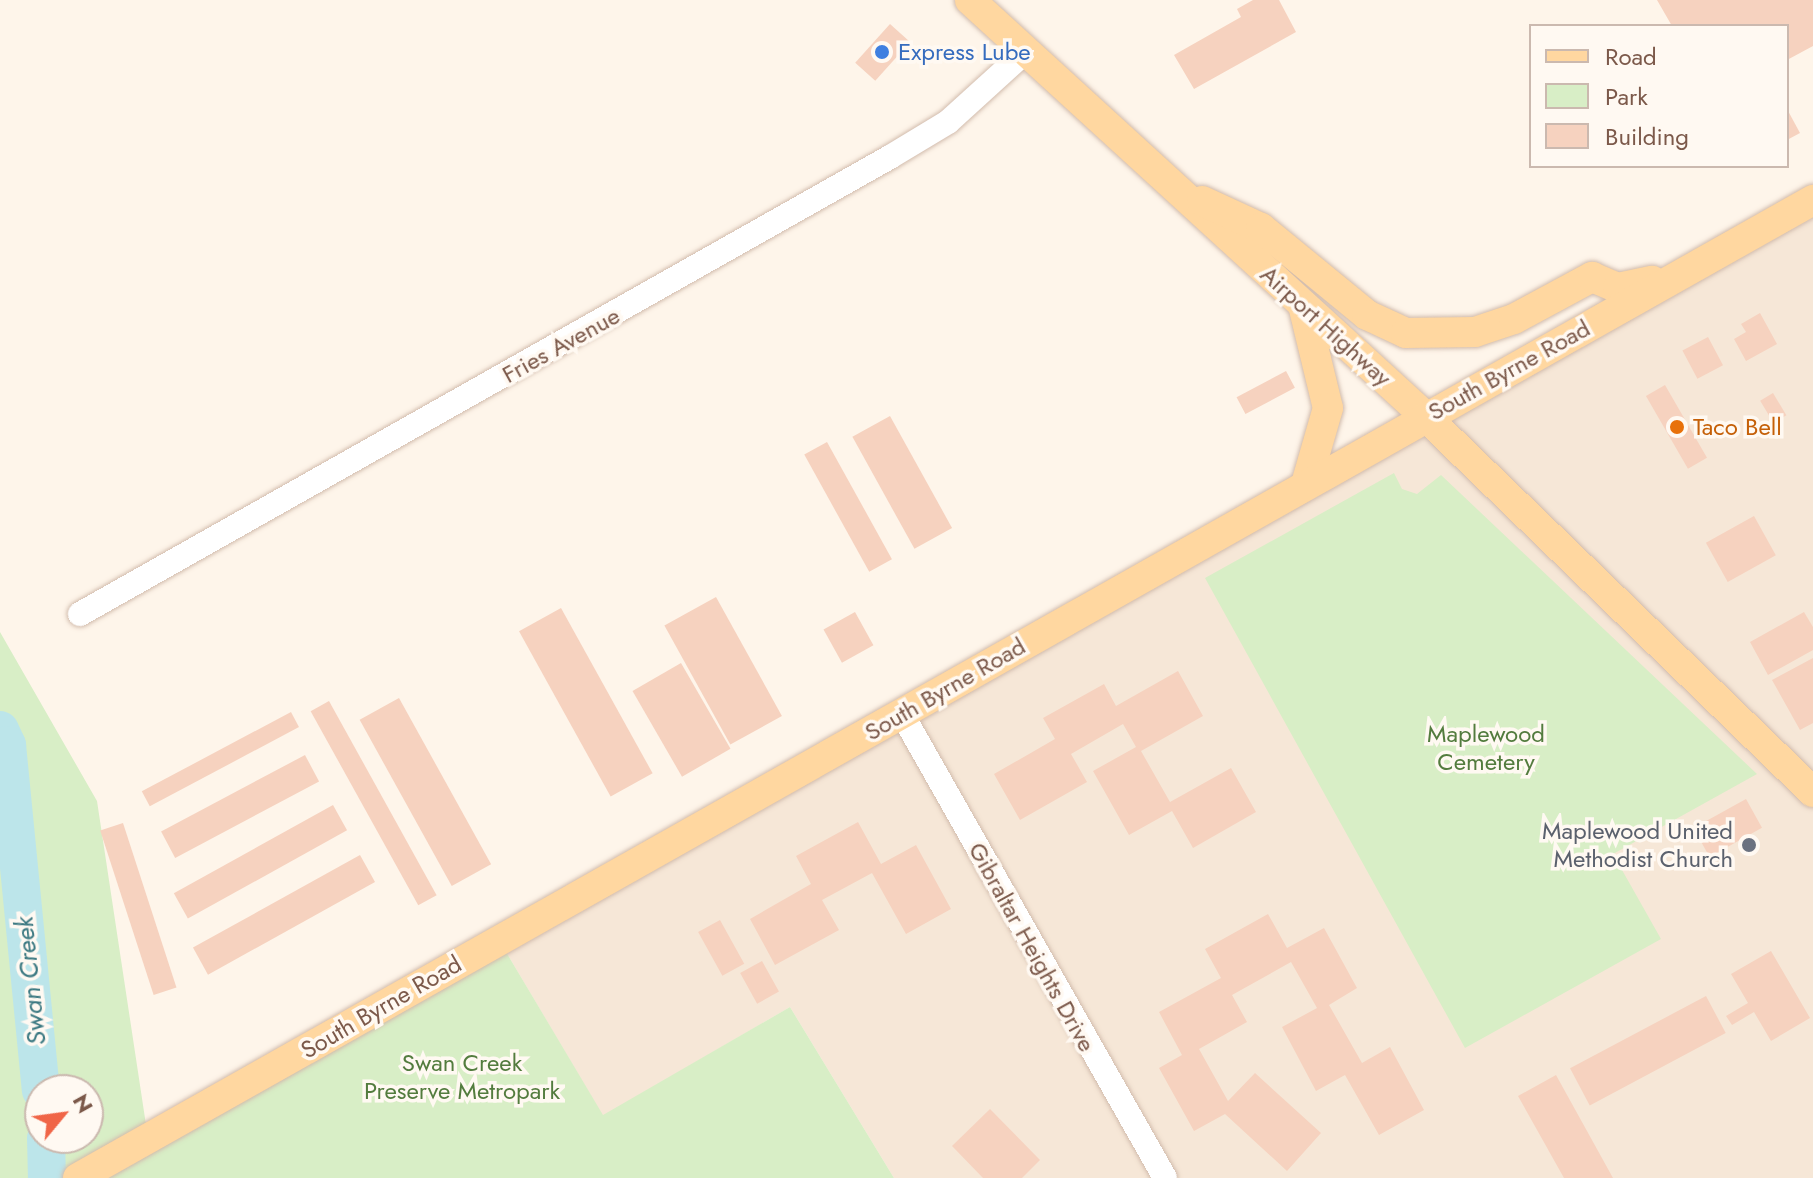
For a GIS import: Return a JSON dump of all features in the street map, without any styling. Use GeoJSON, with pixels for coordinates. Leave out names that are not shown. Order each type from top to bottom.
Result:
{"type":"FeatureCollection","features":[{"type":"Feature","properties":{"kind":"main road","name":"Airport Highway"},"geometry":{"type":"LineString","coordinates":[[970,0],[1426,417],[1806,775]]}},
{"type":"Feature","properties":{"kind":"main road"},"geometry":{"type":"LineString","coordinates":[[1176,190],[1261,228],[1367,315],[1406,333],[1475,332],[1514,319],[1592,277],[1618,288],[1678,275]]}},
{"type":"Feature","properties":{"kind":"main road","name":"South Byrne Road"},"geometry":{"type":"LineString","coordinates":[[78,1178],[1813,200]]}},
{"type":"Feature","properties":{"kind":"main road"},"geometry":{"type":"LineString","coordinates":[[1303,305],[1328,408],[1306,484]]}},
{"type":"Feature","properties":{"kind":"street","name":"Fries Avenue"},"geometry":{"type":"LineString","coordinates":[[80,614],[890,157],[948,122],[1025,52]]}},
{"type":"Feature","properties":{"kind":"street","name":"Gibraltar Heights Drive"},"geometry":{"type":"LineString","coordinates":[[902,714],[1165,1178]]}},
{"type":"Feature","properties":{"kind":"shaded area"},"geometry":{"type":"Polygon","coordinates":[[[1813,200],[1813,1178],[894,1178],[790,1007],[603,1116],[499,940],[1813,200]]]}},
{"type":"Feature","properties":{"kind":"green space","name":"Maplewood Cemetery"},"geometry":{"type":"Polygon","coordinates":[[[1394,473],[1402,489],[1417,494],[1441,475],[1757,774],[1613,854],[1661,939],[1465,1048],[1205,578],[1394,473]]]}},
{"type":"Feature","properties":{"kind":"green space","name":"Swan Creek Preserve Metropark"},"geometry":{"type":"Polygon","coordinates":[[[0,632],[97,801],[148,1138],[499,940],[603,1115],[790,1007],[894,1178],[0,1178],[0,632]]]}},
{"type":"Feature","properties":{"kind":"building"},"geometry":{"type":"Polygon","coordinates":[[[1253,0],[1279,0],[1296,32],[1194,89],[1174,55],[1241,17],[1237,9],[1253,0]]]}},
{"type":"Feature","properties":{"kind":"building"},"geometry":{"type":"Polygon","coordinates":[[[1657,0],[1813,0],[1813,46],[1789,59],[1789,24],[1671,24],[1657,0]]]}},
{"type":"Feature","properties":{"kind":"building","name":"Express Lube"},"geometry":{"type":"Polygon","coordinates":[[[890,24],[910,42],[875,81],[855,63],[890,24]]]}},
{"type":"Feature","properties":{"kind":"building"},"geometry":{"type":"Polygon","coordinates":[[[1789,113],[1800,133],[1789,139],[1789,113]]]}},
{"type":"Feature","properties":{"kind":"building"},"geometry":{"type":"Polygon","coordinates":[[[1760,313],[1777,344],[1746,361],[1734,339],[1746,332],[1741,324],[1760,313]]]}},
{"type":"Feature","properties":{"kind":"building"},"geometry":{"type":"Polygon","coordinates":[[[1708,337],[1723,365],[1697,379],[1682,351],[1708,337]]]}},
{"type":"Feature","properties":{"kind":"building"},"geometry":{"type":"Polygon","coordinates":[[[1286,371],[1295,388],[1245,414],[1237,397],[1286,371]]]}},
{"type":"Feature","properties":{"kind":"building","name":"Taco Bell"},"geometry":{"type":"Polygon","coordinates":[[[1665,385],[1707,458],[1688,469],[1646,396],[1665,385]]]}},
{"type":"Feature","properties":{"kind":"building"},"geometry":{"type":"Polygon","coordinates":[[[1773,393],[1786,415],[1774,423],[1760,401],[1773,393]]]}},
{"type":"Feature","properties":{"kind":"building"},"geometry":{"type":"Polygon","coordinates":[[[890,416],[952,528],[914,549],[852,437],[890,416]]]}},
{"type":"Feature","properties":{"kind":"building"},"geometry":{"type":"Polygon","coordinates":[[[827,442],[892,559],[869,572],[804,455],[827,442]]]}},
{"type":"Feature","properties":{"kind":"building"},"geometry":{"type":"Polygon","coordinates":[[[1754,516],[1776,555],[1728,582],[1706,543],[1754,516]]]}},
{"type":"Feature","properties":{"kind":"building"},"geometry":{"type":"Polygon","coordinates":[[[716,597],[782,716],[730,745],[664,626],[716,597]]]}},
{"type":"Feature","properties":{"kind":"building"},"geometry":{"type":"Polygon","coordinates":[[[561,608],[653,773],[611,797],[519,631],[561,608]]]}},
{"type":"Feature","properties":{"kind":"building"},"geometry":{"type":"Polygon","coordinates":[[[855,612],[873,645],[842,663],[824,629],[855,612]]]}},
{"type":"Feature","properties":{"kind":"building"},"geometry":{"type":"Polygon","coordinates":[[[1804,612],[1813,627],[1813,650],[1768,675],[1750,642],[1804,612]]]}},
{"type":"Feature","properties":{"kind":"building"},"geometry":{"type":"Polygon","coordinates":[[[1813,658],[1813,723],[1800,730],[1772,680],[1813,658]]]}},
{"type":"Feature","properties":{"kind":"building"},"geometry":{"type":"Polygon","coordinates":[[[681,663],[730,749],[682,777],[633,691],[681,663]]]}},
{"type":"Feature","properties":{"kind":"building"},"geometry":{"type":"Polygon","coordinates":[[[1178,671],[1203,716],[1141,751],[1170,802],[1231,768],[1256,812],[1193,848],[1172,811],[1129,835],[1093,771],[1136,747],[1123,724],[1071,754],[1087,782],[1020,820],[994,774],[1055,739],[1043,718],[1104,684],[1116,706],[1178,671]]]}},
{"type":"Feature","properties":{"kind":"building"},"geometry":{"type":"Polygon","coordinates":[[[399,698],[491,864],[452,886],[360,720],[399,698]]]}},
{"type":"Feature","properties":{"kind":"building"},"geometry":{"type":"Polygon","coordinates":[[[329,701],[437,895],[418,905],[311,711],[329,701]]]}},
{"type":"Feature","properties":{"kind":"building"},"geometry":{"type":"Polygon","coordinates":[[[291,712],[299,727],[150,806],[142,791],[291,712]]]}},
{"type":"Feature","properties":{"kind":"building"},"geometry":{"type":"Polygon","coordinates":[[[305,755],[319,781],[175,858],[161,832],[305,755]]]}},
{"type":"Feature","properties":{"kind":"building"},"geometry":{"type":"Polygon","coordinates":[[[1746,799],[1762,828],[1710,857],[1694,828],[1746,799]]]}},
{"type":"Feature","properties":{"kind":"building"},"geometry":{"type":"Polygon","coordinates":[[[333,805],[347,830],[188,919],[174,893],[333,805]]]}},
{"type":"Feature","properties":{"kind":"building"},"geometry":{"type":"Polygon","coordinates":[[[858,822],[881,864],[916,845],[951,909],[906,934],[872,873],[822,900],[839,930],[775,965],[750,919],[811,884],[796,856],[858,822]]]}},
{"type":"Feature","properties":{"kind":"building"},"geometry":{"type":"Polygon","coordinates":[[[123,823],[176,988],[154,995],[100,830],[123,823]]]}},
{"type":"Feature","properties":{"kind":"building"},"geometry":{"type":"Polygon","coordinates":[[[360,855],[375,882],[208,975],[193,948],[360,855]]]}},
{"type":"Feature","properties":{"kind":"building"},"geometry":{"type":"Polygon","coordinates":[[[1268,914],[1287,948],[1324,928],[1357,988],[1329,1005],[1362,1063],[1390,1047],[1424,1110],[1379,1135],[1345,1075],[1316,1091],[1282,1027],[1317,1008],[1291,962],[1232,995],[1247,1022],[1199,1049],[1228,1101],[1255,1073],[1321,1133],[1287,1171],[1225,1114],[1194,1131],[1159,1068],[1182,1055],[1159,1012],[1221,978],[1205,949],[1268,914]]]}},
{"type":"Feature","properties":{"kind":"building"},"geometry":{"type":"Polygon","coordinates":[[[720,920],[744,964],[722,976],[698,932],[720,920]]]}},
{"type":"Feature","properties":{"kind":"building"},"geometry":{"type":"Polygon","coordinates":[[[1771,951],[1810,1018],[1771,1041],[1754,1012],[1732,1025],[1726,1016],[1748,1003],[1731,974],[1771,951]]]}},
{"type":"Feature","properties":{"kind":"building"},"geometry":{"type":"Polygon","coordinates":[[[762,961],[779,992],[757,1004],[740,973],[762,961]]]}},
{"type":"Feature","properties":{"kind":"building"},"geometry":{"type":"Polygon","coordinates":[[[1706,996],[1726,1033],[1590,1105],[1570,1068],[1706,996]]]}},
{"type":"Feature","properties":{"kind":"building"},"geometry":{"type":"Polygon","coordinates":[[[1556,1075],[1613,1178],[1564,1178],[1518,1096],[1556,1075]]]}},
{"type":"Feature","properties":{"kind":"building"},"geometry":{"type":"Polygon","coordinates":[[[990,1109],[1040,1160],[1022,1178],[983,1178],[952,1146],[990,1109]]]}},
{"type":"Feature","properties":{"kind":"waterway","name":"Swan Creek"},"geometry":{"type":"LineString","coordinates":[[0,730],[7,745],[39,1074]]}},
{"type":"Feature","properties":{"kind":"waterway","name":"Swan Creek"},"geometry":{"type":"LineString","coordinates":[[46,1154],[47,1178]]}},
{"type":"Feature","properties":{"kind":"place","name":"Express Lube"},"geometry":{"type":"Point","coordinates":[882,52]}},
{"type":"Feature","properties":{"kind":"place","name":"Taco Bell"},"geometry":{"type":"Point","coordinates":[1677,427]}},
{"type":"Feature","properties":{"kind":"place","name":"Maplewood United Methodist Church"},"geometry":{"type":"Point","coordinates":[1749,845]}}]}
